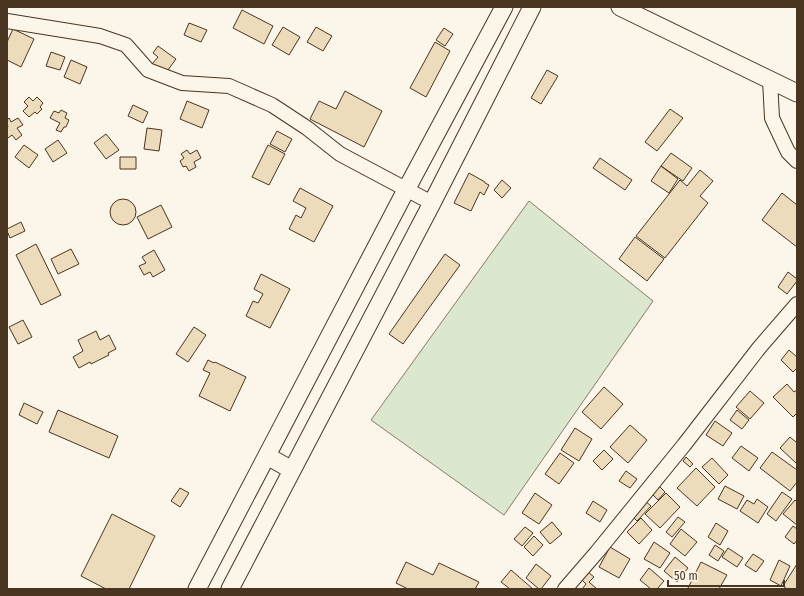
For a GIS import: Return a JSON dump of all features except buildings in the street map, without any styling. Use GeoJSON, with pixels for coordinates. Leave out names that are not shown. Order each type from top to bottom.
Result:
{"type":"FeatureCollection","features":[{"type":"Feature","properties":{"kind":"street"},"geometry":{"type":"LineString","coordinates":[[197,589],[406,190],[504,7]]}},
{"type":"Feature","properties":{"kind":"street"},"geometry":{"type":"LineString","coordinates":[[230,589],[432,203],[532,7]]}},
{"type":"Feature","properties":{"kind":"street"},"geometry":{"type":"LineString","coordinates":[[621,7],[797,93]]}},
{"type":"Feature","properties":{"kind":"street"},"geometry":{"type":"LineString","coordinates":[[7,20],[100,36],[126,45],[148,70],[182,83],[229,86],[272,105],[307,128],[340,154],[432,203]]}},
{"type":"Feature","properties":{"kind":"street"},"geometry":{"type":"LineString","coordinates":[[770,80],[772,118],[788,152],[797,161]]}},
{"type":"Feature","properties":{"kind":"street"},"geometry":{"type":"LineString","coordinates":[[565,589],[684,445],[759,348],[797,304]]}},
{"type":"Feature","properties":{"kind":"street"},"geometry":{"type":"LineString","coordinates":[[267,456],[292,470]]}},
{"type":"Feature","properties":{"kind":"green space"},"geometry":{"type":"Polygon","coordinates":[[[529,201],[653,301],[504,515],[371,420],[529,201]]]}}]}
